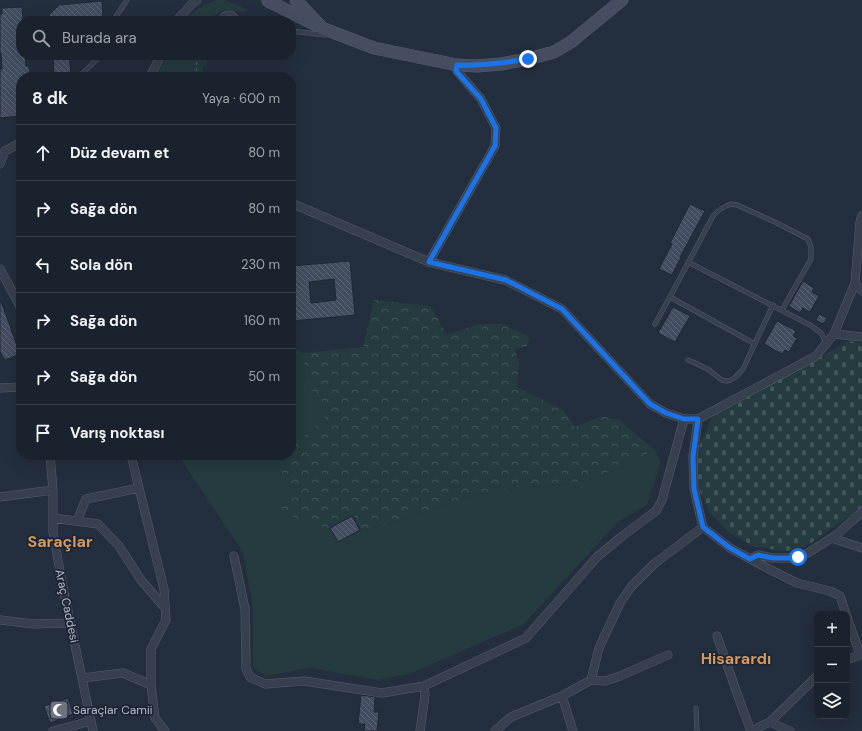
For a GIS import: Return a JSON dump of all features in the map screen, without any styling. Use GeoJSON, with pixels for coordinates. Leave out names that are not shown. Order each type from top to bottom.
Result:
{"type":"FeatureCollection","features":[{"type":"Feature","properties":{"kind":"main road"},"geometry":{"type":"LineString","coordinates":[[269,0],[322,28],[374,48],[457,65],[477,66],[501,64],[554,52],[571,42],[622,0]]}},
{"type":"Feature","properties":{"kind":"main road"},"geometry":{"type":"LineString","coordinates":[[296,0],[322,28]]}},
{"type":"Feature","properties":{"kind":"street"},"geometry":{"type":"LineString","coordinates":[[180,16],[197,0]]}},
{"type":"Feature","properties":{"kind":"street"},"geometry":{"type":"LineString","coordinates":[[152,72],[158,60]]}},
{"type":"Feature","properties":{"kind":"street"},"geometry":{"type":"LineString","coordinates":[[429,262],[495,146],[496,128],[481,99],[456,71],[457,65]]}},
{"type":"Feature","properties":{"kind":"street"},"geometry":{"type":"LineString","coordinates":[[0,164],[5,151],[16,145]]}},
{"type":"Feature","properties":{"kind":"street"},"geometry":{"type":"LineString","coordinates":[[296,205],[429,262],[506,280],[562,309],[650,404],[666,413],[684,419],[698,419],[816,356],[834,334],[855,283],[860,222],[862,215]]}},
{"type":"Feature","properties":{"kind":"street"},"geometry":{"type":"LineString","coordinates":[[0,269],[16,299]]}},
{"type":"Feature","properties":{"kind":"street"},"geometry":{"type":"LineString","coordinates":[[855,283],[862,291]]}},
{"type":"Feature","properties":{"kind":"street"},"geometry":{"type":"LineString","coordinates":[[834,334],[862,337]]}},
{"type":"Feature","properties":{"kind":"street"},"geometry":{"type":"LineString","coordinates":[[0,388],[16,387]]}},
{"type":"Feature","properties":{"kind":"street"},"geometry":{"type":"LineString","coordinates":[[234,556],[245,609],[246,669],[250,677],[265,684],[304,681],[382,694],[424,686],[526,638],[597,557],[656,511],[662,500],[684,419]]}},
{"type":"Feature","properties":{"kind":"street"},"geometry":{"type":"LineString","coordinates":[[698,419],[693,457],[694,489],[703,527],[730,548],[797,583],[830,591],[840,596],[845,611]]}},
{"type":"Feature","properties":{"kind":"street","name":"Araç Caddesi"},"geometry":{"type":"LineString","coordinates":[[50,460],[53,490],[53,532],[70,623],[94,731]]}},
{"type":"Feature","properties":{"kind":"street"},"geometry":{"type":"LineString","coordinates":[[132,460],[164,589],[166,620],[151,649],[151,685],[156,718],[165,731]]}},
{"type":"Feature","properties":{"kind":"street"},"geometry":{"type":"LineString","coordinates":[[77,521],[86,499],[139,488]]}},
{"type":"Feature","properties":{"kind":"street"},"geometry":{"type":"LineString","coordinates":[[0,496],[53,490]]}},
{"type":"Feature","properties":{"kind":"street"},"geometry":{"type":"LineString","coordinates":[[750,559],[758,555],[773,558],[789,558],[798,557],[808,553],[832,538],[862,512]]}},
{"type":"Feature","properties":{"kind":"street"},"geometry":{"type":"LineString","coordinates":[[53,518],[98,524],[119,546],[141,580],[165,608]]}},
{"type":"Feature","properties":{"kind":"street"},"geometry":{"type":"LineString","coordinates":[[591,680],[599,648],[620,603],[631,587],[654,564],[703,527]]}},
{"type":"Feature","properties":{"kind":"street"},"geometry":{"type":"LineString","coordinates":[[832,538],[862,548]]}},
{"type":"Feature","properties":{"kind":"street"},"geometry":{"type":"LineString","coordinates":[[0,620],[33,624],[70,623]]}},
{"type":"Feature","properties":{"kind":"street"},"geometry":{"type":"LineString","coordinates":[[850,625],[861,654],[850,659]]}},
{"type":"Feature","properties":{"kind":"street"},"geometry":{"type":"LineString","coordinates":[[717,636],[752,731],[770,722],[814,679]]}},
{"type":"Feature","properties":{"kind":"street"},"geometry":{"type":"LineString","coordinates":[[495,731],[511,717],[562,696],[591,680],[605,681],[668,655]]}},
{"type":"Feature","properties":{"kind":"street"},"geometry":{"type":"LineString","coordinates":[[82,678],[122,673],[151,685]]}},
{"type":"Feature","properties":{"kind":"street"},"geometry":{"type":"LineString","coordinates":[[420,731],[425,695],[424,686]]}},
{"type":"Feature","properties":{"kind":"street"},"geometry":{"type":"LineString","coordinates":[[562,696],[574,731]]}},
{"type":"Feature","properties":{"kind":"street"},"geometry":{"type":"LineString","coordinates":[[53,731],[91,721]]}},
{"type":"Feature","properties":{"kind":"street"},"geometry":{"type":"LineString","coordinates":[[770,722],[774,731]]}},
{"type":"Feature","properties":{"kind":"street"},"geometry":{"type":"LineString","coordinates":[[770,722],[790,731]]}},
{"type":"Feature","properties":{"kind":"lane"},"geometry":{"type":"LineString","coordinates":[[116,16],[127,0]]}},
{"type":"Feature","properties":{"kind":"lane"},"geometry":{"type":"LineString","coordinates":[[223,16],[227,12],[232,13],[235,16]]}},
{"type":"Feature","properties":{"kind":"lane"},"geometry":{"type":"LineString","coordinates":[[296,32],[326,35],[322,28]]}},
{"type":"Feature","properties":{"kind":"lane"},"geometry":{"type":"LineString","coordinates":[[84,72],[96,60]]}},
{"type":"Feature","properties":{"kind":"lane"},"geometry":{"type":"LineString","coordinates":[[655,324],[713,216],[718,211],[731,204],[737,205],[775,222],[808,239],[812,253],[811,259],[782,310]]}},
{"type":"Feature","properties":{"kind":"lane"},"geometry":{"type":"LineString","coordinates":[[688,262],[810,325],[821,333],[826,343]]}},
{"type":"Feature","properties":{"kind":"lane"},"geometry":{"type":"LineString","coordinates":[[670,297],[755,344]]}},
{"type":"Feature","properties":{"kind":"lane"},"geometry":{"type":"LineString","coordinates":[[688,360],[708,369],[721,379],[726,381],[732,380],[743,369],[773,305]]}},
{"type":"Feature","properties":{"kind":"lane"},"geometry":{"type":"LineString","coordinates":[[696,708],[697,731]]}},
{"type":"Feature","properties":{"kind":"path"},"geometry":{"type":"LineString","coordinates":[[196,72],[197,60]]}},
{"type":"Feature","properties":{"kind":"green space"},"geometry":{"type":"Polygon","coordinates":[[[216,0],[225,0],[246,9],[245,12],[223,10],[214,16],[190,16],[199,8],[216,0]]]}},
{"type":"Feature","properties":{"kind":"green space"},"geometry":{"type":"Polygon","coordinates":[[[164,60],[207,60],[207,66],[203,66],[202,72],[158,72],[164,60]]]}},
{"type":"Feature","properties":{"kind":"green space"},"geometry":{"type":"Polygon","coordinates":[[[374,300],[430,306],[447,335],[478,324],[502,324],[530,337],[527,346],[515,349],[519,364],[517,387],[563,410],[575,427],[601,416],[619,420],[655,450],[624,466],[592,479],[556,485],[510,488],[479,493],[382,526],[361,530],[353,515],[329,528],[300,521],[281,509],[289,492],[279,470],[291,460],[296,460],[296,443],[327,416],[305,378],[304,353],[363,347],[374,300]]]}},
{"type":"Feature","properties":{"kind":"green space"},"geometry":{"type":"Polygon","coordinates":[[[849,341],[862,343],[862,507],[811,543],[796,550],[781,551],[753,546],[728,532],[709,512],[699,489],[697,460],[699,447],[712,417],[849,341]]]}},
{"type":"Feature","properties":{"kind":"green space"},"geometry":{"type":"Polygon","coordinates":[[[296,349],[304,353],[305,378],[328,416],[296,444],[296,349]]]}},
{"type":"Feature","properties":{"kind":"green space"},"geometry":{"type":"Polygon","coordinates":[[[655,450],[661,462],[647,505],[618,522],[524,624],[412,673],[379,680],[310,668],[265,676],[253,667],[253,608],[243,552],[181,460],[291,460],[279,470],[300,521],[330,528],[338,542],[361,530],[382,526],[479,493],[510,488],[556,485],[592,479],[624,466],[655,450]]]}},
{"type":"Feature","properties":{"kind":"building"},"geometry":{"type":"Polygon","coordinates":[[[102,1],[103,16],[49,16],[59,5],[102,1]]]}},
{"type":"Feature","properties":{"kind":"building"},"geometry":{"type":"Polygon","coordinates":[[[22,7],[23,16],[16,16],[16,60],[25,60],[26,66],[29,66],[30,72],[16,72],[16,116],[0,118],[0,69],[2,69],[0,53],[0,14],[2,14],[2,8],[22,7]]]}},
{"type":"Feature","properties":{"kind":"building"},"geometry":{"type":"Polygon","coordinates":[[[53,60],[70,60],[71,72],[54,72],[53,60]]]}},
{"type":"Feature","properties":{"kind":"building"},"geometry":{"type":"Polygon","coordinates":[[[690,204],[705,211],[672,275],[659,269],[672,244],[670,243],[690,204]]]}},
{"type":"Feature","properties":{"kind":"building"},"geometry":{"type":"Polygon","coordinates":[[[350,261],[355,315],[296,321],[296,266],[350,261]],[[334,279],[309,282],[311,303],[336,300],[334,279]]]}},
{"type":"Feature","properties":{"kind":"building"},"geometry":{"type":"Polygon","coordinates":[[[803,281],[814,288],[812,292],[819,296],[810,312],[803,308],[800,313],[789,306],[803,281]]]}},
{"type":"Feature","properties":{"kind":"building"},"geometry":{"type":"Polygon","coordinates":[[[1,301],[16,343],[16,356],[5,360],[0,352],[1,301]]]}},
{"type":"Feature","properties":{"kind":"building"},"geometry":{"type":"Polygon","coordinates":[[[673,307],[690,316],[675,342],[658,333],[673,307]]]}},
{"type":"Feature","properties":{"kind":"building"},"geometry":{"type":"Polygon","coordinates":[[[819,314],[827,318],[823,324],[816,320],[819,314]]]}},
{"type":"Feature","properties":{"kind":"building"},"geometry":{"type":"Polygon","coordinates":[[[777,321],[796,331],[793,336],[797,338],[789,352],[785,350],[782,354],[764,344],[777,321]]]}},
{"type":"Feature","properties":{"kind":"building"},"geometry":{"type":"Polygon","coordinates":[[[352,516],[360,530],[338,542],[330,528],[352,516]]]}},
{"type":"Feature","properties":{"kind":"building"},"geometry":{"type":"Polygon","coordinates":[[[361,695],[375,697],[374,712],[379,712],[377,731],[364,731],[365,724],[358,724],[361,695]]]}},
{"type":"Feature","properties":{"kind":"building","name":"Saraçlar Camii"},"geometry":{"type":"Polygon","coordinates":[[[68,698],[73,714],[50,723],[44,706],[68,698]]]}},
{"type":"Feature","properties":{"kind":"place","name":"Saraçlar Camii"},"geometry":{"type":"Point","coordinates":[59,710]}},
{"type":"Feature","properties":{"kind":"district","name":"Saraçlar"},"geometry":{"type":"Point","coordinates":[60,541]}},
{"type":"Feature","properties":{"kind":"district","name":"Hisarardı"},"geometry":{"type":"Point","coordinates":[736,658]}},
{"type":"Feature","properties":{"kind":"route"},"geometry":{"type":"LineString","coordinates":[[528,59],[501,64],[477,66],[457,65],[456,71],[481,99],[496,128],[495,146],[429,262],[506,280],[562,309],[650,404],[666,413],[684,419],[698,419],[693,457],[694,489],[703,527],[730,548],[750,559],[758,555],[773,558],[798,557]]}}]}
